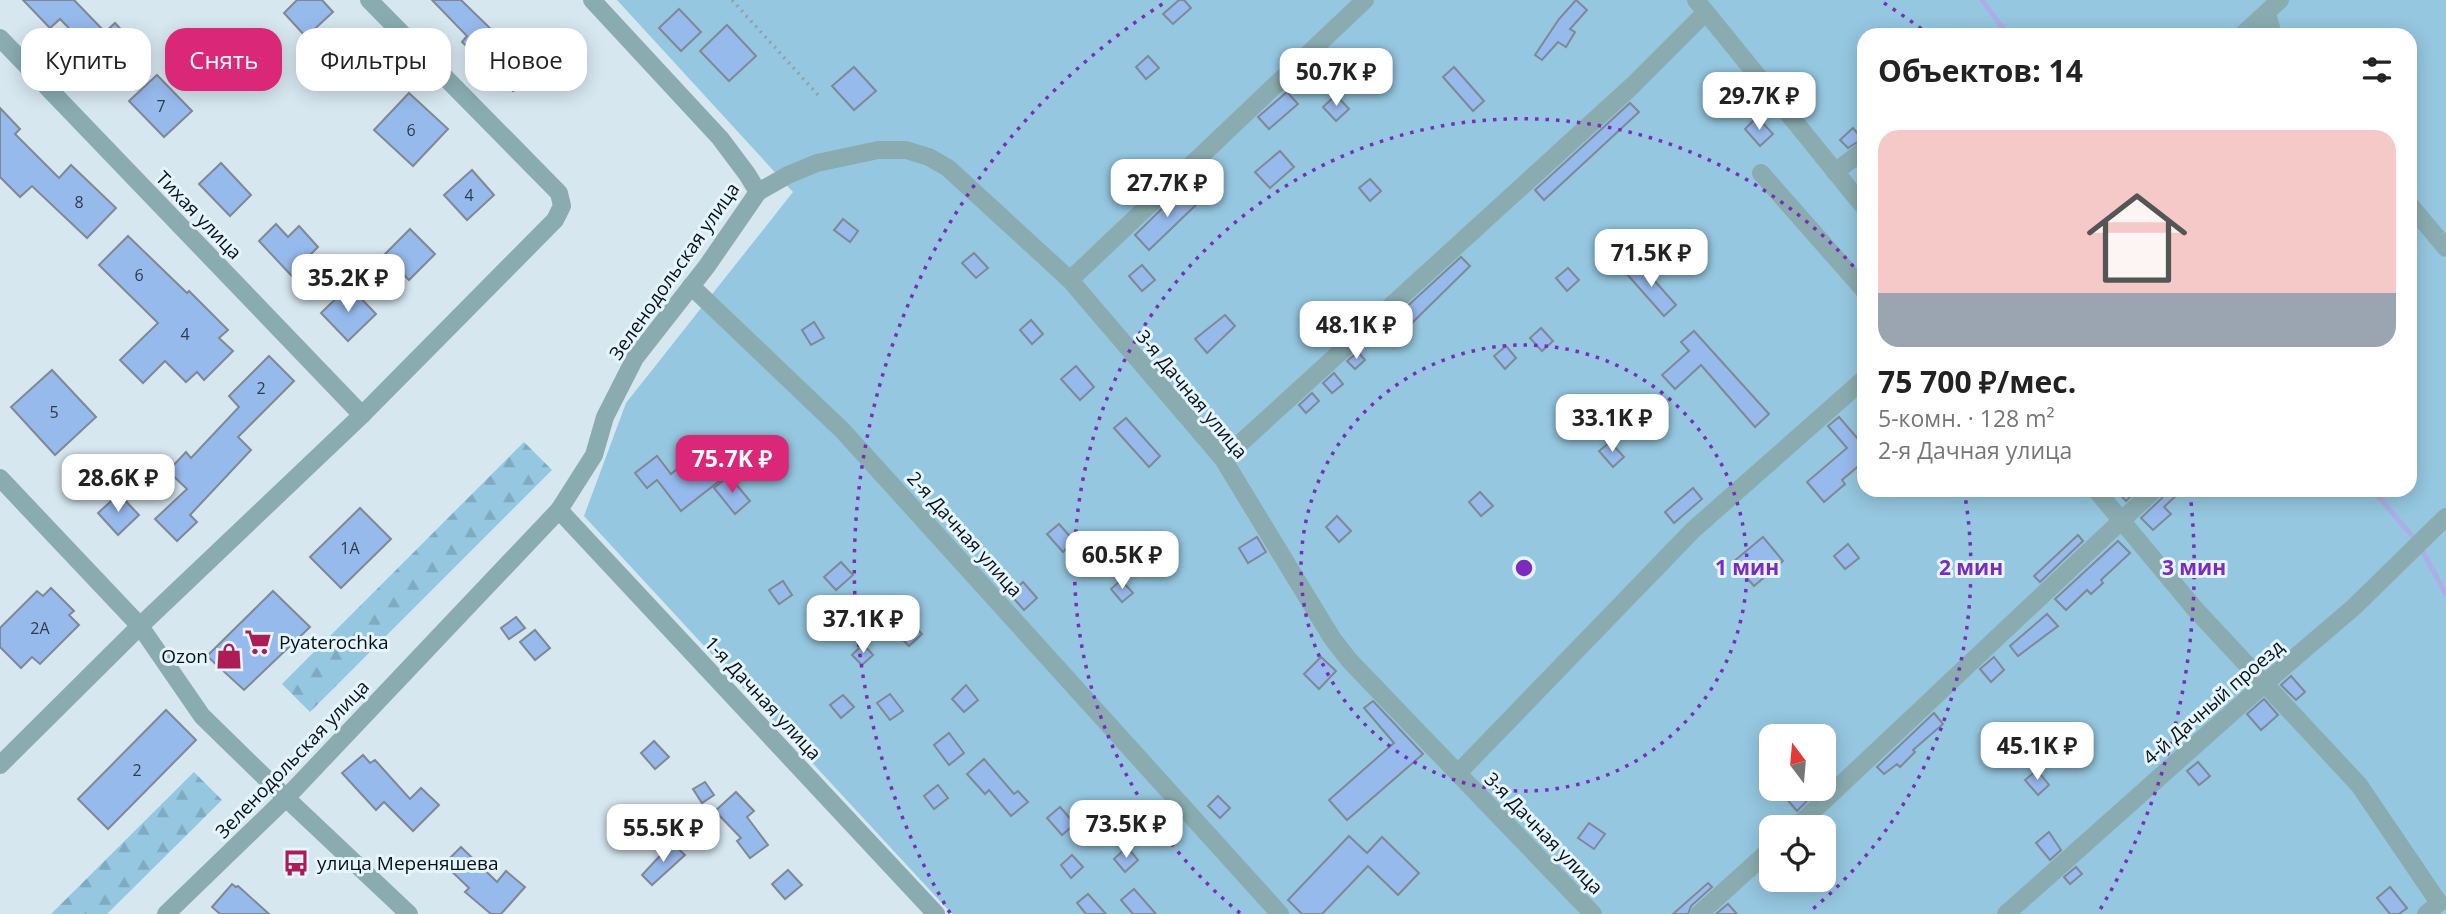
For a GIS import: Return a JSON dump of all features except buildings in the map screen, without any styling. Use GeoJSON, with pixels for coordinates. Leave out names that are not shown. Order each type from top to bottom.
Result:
{"type":"FeatureCollection","features":[{"type":"Feature","properties":{"kind":"street"},"geometry":{"type":"LineString","coordinates":[[0,765],[140,626],[362,415],[555,220],[562,206],[559,193],[369,0]]}},
{"type":"Feature","properties":{"kind":"street","name":"Зеленодольская улица"},"geometry":{"type":"LineString","coordinates":[[166,914],[286,798],[559,510],[594,455],[605,417],[635,358],[691,286],[758,192],[720,138],[592,0]]}},
{"type":"Feature","properties":{"kind":"street"},"geometry":{"type":"LineString","coordinates":[[1070,281],[1365,0]]}},
{"type":"Feature","properties":{"kind":"street"},"geometry":{"type":"LineString","coordinates":[[2250,28],[2280,0]]}},
{"type":"Feature","properties":{"kind":"street"},"geometry":{"type":"LineString","coordinates":[[1223,459],[1632,86],[1699,4],[1857,199]]}},
{"type":"Feature","properties":{"kind":"street"},"geometry":{"type":"LineString","coordinates":[[2267,13],[2271,28]]}},
{"type":"Feature","properties":{"kind":"street","name":"Тихая улица"},"geometry":{"type":"LineString","coordinates":[[0,38],[362,415]]}},
{"type":"Feature","properties":{"kind":"street","name":"3-я Дачная улица"},"geometry":{"type":"LineString","coordinates":[[758,192],[788,175],[831,159],[878,150],[906,150],[948,167],[1070,281],[1223,459],[1311,604],[1349,660],[1593,914]]}},
{"type":"Feature","properties":{"kind":"street"},"geometry":{"type":"LineString","coordinates":[[1835,172],[1857,155]]}},
{"type":"Feature","properties":{"kind":"street"},"geometry":{"type":"LineString","coordinates":[[1761,173],[1857,282]]}},
{"type":"Feature","properties":{"kind":"street"},"geometry":{"type":"LineString","coordinates":[[2417,213],[2446,247]]}},
{"type":"Feature","properties":{"kind":"street","name":"2-я Дачная улица"},"geometry":{"type":"LineString","coordinates":[[691,286],[844,431],[1280,914]]}},
{"type":"Feature","properties":{"kind":"street"},"geometry":{"type":"LineString","coordinates":[[1458,773],[1693,530],[1857,385]]}},
{"type":"Feature","properties":{"kind":"street"},"geometry":{"type":"LineString","coordinates":[[0,478],[140,626],[202,716],[409,914]]}},
{"type":"Feature","properties":{"kind":"street"},"geometry":{"type":"LineString","coordinates":[[2101,497],[2196,609],[2359,785],[2439,903],[2426,914]]}},
{"type":"Feature","properties":{"kind":"street"},"geometry":{"type":"LineString","coordinates":[[1809,815],[2147,497]]}},
{"type":"Feature","properties":{"kind":"street","name":"1-я Дачная улица"},"geometry":{"type":"LineString","coordinates":[[559,510],[936,914]]}},
{"type":"Feature","properties":{"kind":"street","name":"4-й Дачный проезд"},"geometry":{"type":"LineString","coordinates":[[2006,914],[2354,607],[2446,517]]}},
{"type":"Feature","properties":{"kind":"street"},"geometry":{"type":"LineString","coordinates":[[1699,914],[1759,860]]}},
{"type":"Feature","properties":{"kind":"path"},"geometry":{"type":"LineString","coordinates":[[732,0],[818,94]]}},
{"type":"Feature","properties":{"kind":"green space"},"geometry":{"type":"Polygon","coordinates":[[[617,0],[2446,0],[2446,914],[952,914],[584,516],[626,403],[793,192],[617,0]]]}},
{"type":"Feature","properties":{"kind":"green space"},"geometry":{"type":"Polygon","coordinates":[[[524,442],[552,470],[310,712],[282,684],[524,442]]]}},
{"type":"Feature","properties":{"kind":"green space"},"geometry":{"type":"Polygon","coordinates":[[[194,772],[222,800],[107,914],[51,914],[194,772]]]}},
{"type":"Feature","properties":{"kind":"waterway"},"geometry":{"type":"LineString","coordinates":[[1982,0],[2003,28]]}},
{"type":"Feature","properties":{"kind":"waterway"},"geometry":{"type":"LineString","coordinates":[[2379,497],[2418,543],[2446,594]]}},
{"type":"Feature","properties":{"kind":"place","name":"Pyaterochka"},"geometry":{"type":"Point","coordinates":[258,642]}},
{"type":"Feature","properties":{"kind":"place","name":"Ozon"},"geometry":{"type":"Point","coordinates":[229,656]}},
{"type":"Feature","properties":{"kind":"place","name":"улица Мереняшева"},"geometry":{"type":"Point","coordinates":[296,863]}}]}
